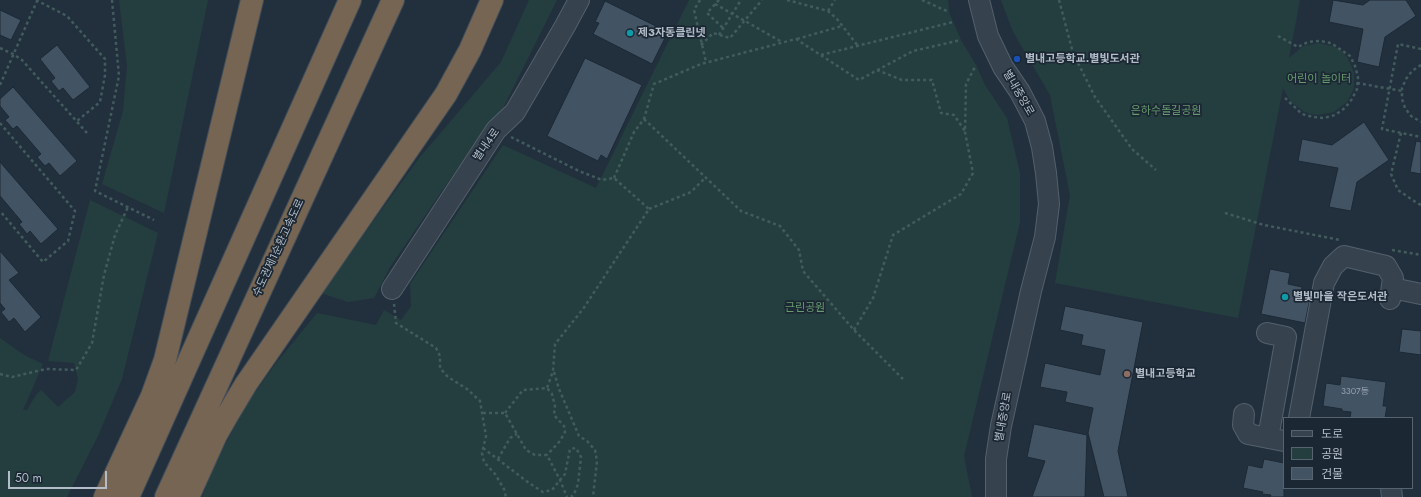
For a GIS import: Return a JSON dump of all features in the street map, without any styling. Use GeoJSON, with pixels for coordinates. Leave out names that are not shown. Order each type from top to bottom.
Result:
{"type":"FeatureCollection","features":[{"type":"Feature","properties":{"kind":"highway"},"geometry":{"type":"LineString","coordinates":[[105,497],[152,396],[165,360],[252,0]]}},
{"type":"Feature","properties":{"kind":"highway"},"geometry":{"type":"LineString","coordinates":[[128,497],[350,0]]}},
{"type":"Feature","properties":{"kind":"highway","name":"수도권제1순환고속도로"},"geometry":{"type":"LineString","coordinates":[[166,497],[393,0]]}},
{"type":"Feature","properties":{"kind":"highway"},"geometry":{"type":"LineString","coordinates":[[188,497],[216,435],[246,384],[446,94],[470,50],[492,0]]}},
{"type":"Feature","properties":{"kind":"street","name":"별내4로"},"geometry":{"type":"LineString","coordinates":[[392,289],[496,130],[515,112],[566,26],[579,0]]}},
{"type":"Feature","properties":{"kind":"street","name":"별내중앙로"},"geometry":{"type":"LineString","coordinates":[[979,0],[988,36],[1003,67],[1020,92],[1036,128],[1042,147],[1049,204],[1045,237],[1031,291],[1001,426],[996,459],[996,497]]}},
{"type":"Feature","properties":{"kind":"street"},"geometry":{"type":"LineString","coordinates":[[1299,417],[1324,283],[1332,266],[1344,256],[1386,266],[1393,278],[1391,293],[1421,294]]}},
{"type":"Feature","properties":{"kind":"street"},"geometry":{"type":"LineString","coordinates":[[1244,414],[1243,425],[1248,434],[1276,439],[1286,337],[1266,333]]}},
{"type":"Feature","properties":{"kind":"path"},"geometry":{"type":"LineString","coordinates":[[0,85],[36,0],[67,16],[105,59],[105,75],[100,102],[77,121]]}},
{"type":"Feature","properties":{"kind":"path"},"geometry":{"type":"LineString","coordinates":[[112,0],[119,76],[95,192],[154,220]]}},
{"type":"Feature","properties":{"kind":"path"},"geometry":{"type":"LineString","coordinates":[[700,0],[694,10],[706,62]]}},
{"type":"Feature","properties":{"kind":"path"},"geometry":{"type":"LineString","coordinates":[[719,0],[707,13],[723,28]]}},
{"type":"Feature","properties":{"kind":"path"},"geometry":{"type":"LineString","coordinates":[[719,35],[741,0]]}},
{"type":"Feature","properties":{"kind":"path"},"geometry":{"type":"LineString","coordinates":[[701,45],[713,33],[730,38],[762,0]]}},
{"type":"Feature","properties":{"kind":"path"},"geometry":{"type":"LineString","coordinates":[[787,0],[828,10],[858,46]]}},
{"type":"Feature","properties":{"kind":"path"},"geometry":{"type":"LineString","coordinates":[[828,10],[835,0]]}},
{"type":"Feature","properties":{"kind":"path"},"geometry":{"type":"LineString","coordinates":[[922,0],[949,12]]}},
{"type":"Feature","properties":{"kind":"path"},"geometry":{"type":"LineString","coordinates":[[1059,0],[1073,53],[1095,97],[1132,149],[1156,170]]}},
{"type":"Feature","properties":{"kind":"path"},"geometry":{"type":"LineString","coordinates":[[715,4],[783,43]]}},
{"type":"Feature","properties":{"kind":"path"},"geometry":{"type":"LineString","coordinates":[[821,55],[953,22]]}},
{"type":"Feature","properties":{"kind":"path"},"geometry":{"type":"LineString","coordinates":[[614,178],[634,132],[644,119],[654,84],[706,62],[783,43],[842,26]]}},
{"type":"Feature","properties":{"kind":"path"},"geometry":{"type":"LineString","coordinates":[[1278,36],[1298,47],[1314,41],[1331,43],[1350,56],[1358,77],[1356,89],[1352,99],[1345,108],[1324,118],[1313,118],[1302,114],[1285,98]]}},
{"type":"Feature","properties":{"kind":"path"},"geometry":{"type":"LineString","coordinates":[[796,39],[859,80],[914,51],[961,40]]}},
{"type":"Feature","properties":{"kind":"path"},"geometry":{"type":"LineString","coordinates":[[1421,49],[1398,44],[1382,129],[1421,137]]}},
{"type":"Feature","properties":{"kind":"path"},"geometry":{"type":"LineString","coordinates":[[0,48],[22,60],[87,133]]}},
{"type":"Feature","properties":{"kind":"path"},"geometry":{"type":"LineString","coordinates":[[854,330],[873,298],[893,235],[961,194],[973,172],[965,132],[966,84],[976,65]]}},
{"type":"Feature","properties":{"kind":"path"},"geometry":{"type":"LineString","coordinates":[[1421,65],[1412,71],[1406,79],[1402,91],[1402,99],[1405,108],[1411,116],[1421,122]]}},
{"type":"Feature","properties":{"kind":"path"},"geometry":{"type":"LineString","coordinates":[[877,70],[902,80],[932,80],[941,113],[954,115],[965,132]]}},
{"type":"Feature","properties":{"kind":"path"},"geometry":{"type":"LineString","coordinates":[[1357,83],[1402,91]]}},
{"type":"Feature","properties":{"kind":"path"},"geometry":{"type":"LineString","coordinates":[[644,119],[741,211],[780,226],[799,250],[803,271],[854,330],[903,379]]}},
{"type":"Feature","properties":{"kind":"path"},"geometry":{"type":"LineString","coordinates":[[0,123],[75,211],[68,241],[43,262],[0,211]]}},
{"type":"Feature","properties":{"kind":"path"},"geometry":{"type":"LineString","coordinates":[[496,130],[579,171],[602,180],[614,178]]}},
{"type":"Feature","properties":{"kind":"path"},"geometry":{"type":"LineString","coordinates":[[1401,133],[1392,174],[1398,190],[1421,205]]}},
{"type":"Feature","properties":{"kind":"path"},"geometry":{"type":"LineString","coordinates":[[614,178],[649,209]]}},
{"type":"Feature","properties":{"kind":"path"},"geometry":{"type":"LineString","coordinates":[[593,497],[597,461],[595,450],[587,440],[579,436],[559,389],[554,371],[555,344],[584,309],[649,209],[691,192],[706,178]]}},
{"type":"Feature","properties":{"kind":"path"},"geometry":{"type":"LineString","coordinates":[[0,374],[12,377],[46,370],[76,370],[92,343],[104,275],[114,235],[128,208]]}},
{"type":"Feature","properties":{"kind":"path"},"geometry":{"type":"LineString","coordinates":[[1225,213],[1264,225],[1345,241]]}},
{"type":"Feature","properties":{"kind":"path"},"geometry":{"type":"LineString","coordinates":[[1391,250],[1421,255]]}},
{"type":"Feature","properties":{"kind":"path"},"geometry":{"type":"LineString","coordinates":[[392,289],[396,323],[436,348],[440,356],[440,368],[448,377],[467,389],[480,401],[486,436],[482,453],[484,462],[496,474],[504,489],[506,497]]}},
{"type":"Feature","properties":{"kind":"path"},"geometry":{"type":"LineString","coordinates":[[547,388],[554,371]]}},
{"type":"Feature","properties":{"kind":"path"},"geometry":{"type":"LineString","coordinates":[[505,413],[523,390],[547,388]]}},
{"type":"Feature","properties":{"kind":"path"},"geometry":{"type":"LineString","coordinates":[[505,413],[526,450],[535,456],[547,455],[560,441],[565,432],[564,426],[554,415],[555,406],[552,394],[547,388]]}},
{"type":"Feature","properties":{"kind":"path"},"geometry":{"type":"LineString","coordinates":[[482,413],[505,413]]}},
{"type":"Feature","properties":{"kind":"path"},"geometry":{"type":"LineString","coordinates":[[498,459],[510,438],[517,434]]}},
{"type":"Feature","properties":{"kind":"path"},"geometry":{"type":"LineString","coordinates":[[483,448],[543,492],[552,490],[565,474],[570,449],[576,448],[581,456],[578,484],[574,494],[571,497]]}},
{"type":"Feature","properties":{"kind":"path"},"geometry":{"type":"LineString","coordinates":[[547,455],[567,497]]}},
{"type":"Feature","properties":{"kind":"green space"},"geometry":{"type":"Polygon","coordinates":[[[119,0],[208,0],[164,213],[102,184],[123,111],[127,66],[119,0]]]}},
{"type":"Feature","properties":{"kind":"green space"},"geometry":{"type":"Polygon","coordinates":[[[529,0],[557,0],[501,112],[487,125],[390,267],[374,298],[348,302],[321,293],[420,157],[501,62],[529,0]]]}},
{"type":"Feature","properties":{"kind":"green space","name":"근린공원"},"geometry":{"type":"Polygon","coordinates":[[[689,0],[948,0],[949,12],[961,40],[976,65],[985,85],[1007,118],[1020,173],[1020,222],[964,456],[972,497],[202,497],[214,466],[246,405],[277,362],[317,313],[376,325],[384,310],[401,320],[411,306],[410,284],[503,145],[596,188],[689,0]]]}},
{"type":"Feature","properties":{"kind":"green space","name":"은하수돌길공원"},"geometry":{"type":"Polygon","coordinates":[[[1001,0],[1300,0],[1289,58],[1303,46],[1319,43],[1335,47],[1342,51],[1347,57],[1354,72],[1354,88],[1347,102],[1334,112],[1318,115],[1303,111],[1290,101],[1283,88],[1238,318],[1055,283],[1070,195],[1050,95],[1013,32],[1001,0]]]}},
{"type":"Feature","properties":{"kind":"green space"},"geometry":{"type":"Polygon","coordinates":[[[90,200],[158,233],[122,379],[98,436],[67,497],[0,497],[0,338],[24,355],[43,364],[23,410],[27,410],[36,395],[41,390],[58,407],[75,392],[78,379],[74,363],[48,361],[90,200]]]}},
{"type":"Feature","properties":{"kind":"building"},"geometry":{"type":"Polygon","coordinates":[[[1333,0],[1363,5],[1370,0],[1406,0],[1416,16],[1385,37],[1379,67],[1357,62],[1363,29],[1329,22],[1333,0]]]}},
{"type":"Feature","properties":{"kind":"building","name":"제3자동클린넷"},"geometry":{"type":"Polygon","coordinates":[[[605,1],[668,32],[652,64],[593,34],[599,23],[595,22],[605,1]]]}},
{"type":"Feature","properties":{"kind":"building"},"geometry":{"type":"Polygon","coordinates":[[[0,10],[21,20],[11,40],[0,35],[0,10]]]}},
{"type":"Feature","properties":{"kind":"building"},"geometry":{"type":"Polygon","coordinates":[[[57,45],[90,87],[73,100],[63,88],[59,91],[51,81],[55,78],[40,59],[57,45]]]}},
{"type":"Feature","properties":{"kind":"building"},"geometry":{"type":"Polygon","coordinates":[[[585,58],[642,85],[607,159],[601,155],[598,161],[547,136],[585,58]]]}},
{"type":"Feature","properties":{"kind":"building"},"geometry":{"type":"Polygon","coordinates":[[[13,87],[77,161],[60,176],[49,163],[45,166],[37,157],[41,154],[17,126],[13,129],[5,120],[9,117],[0,106],[0,99],[13,87]]]}},
{"type":"Feature","properties":{"kind":"building"},"geometry":{"type":"Polygon","coordinates":[[[1364,122],[1389,160],[1357,182],[1351,211],[1329,207],[1338,168],[1298,161],[1302,139],[1332,145],[1364,122]]]}},
{"type":"Feature","properties":{"kind":"building"},"geometry":{"type":"Polygon","coordinates":[[[1416,141],[1421,142],[1421,174],[1410,172],[1416,141]]]}},
{"type":"Feature","properties":{"kind":"building"},"geometry":{"type":"Polygon","coordinates":[[[0,162],[58,229],[41,244],[30,231],[27,234],[19,224],[22,222],[0,196],[0,162]]]}},
{"type":"Feature","properties":{"kind":"building"},"geometry":{"type":"Polygon","coordinates":[[[0,251],[19,273],[9,280],[41,317],[25,332],[14,318],[9,322],[1,312],[5,309],[0,303],[0,251]]]}},
{"type":"Feature","properties":{"kind":"building","name":"별빛마을 작은도서관"},"geometry":{"type":"Polygon","coordinates":[[[1270,269],[1290,273],[1288,284],[1302,287],[1301,296],[1310,298],[1305,323],[1261,314],[1270,269]]]}},
{"type":"Feature","properties":{"kind":"building","name":"별내고등학교"},"geometry":{"type":"Polygon","coordinates":[[[1065,306],[1143,322],[1118,451],[1128,497],[1104,497],[1088,433],[1093,408],[1065,402],[1067,392],[1040,387],[1045,363],[1100,375],[1105,350],[1081,345],[1083,335],[1060,330],[1065,306]]]}},
{"type":"Feature","properties":{"kind":"building"},"geometry":{"type":"Polygon","coordinates":[[[1402,329],[1421,331],[1421,355],[1399,352],[1402,329]]]}},
{"type":"Feature","properties":{"kind":"building"},"geometry":{"type":"Polygon","coordinates":[[[1341,376],[1386,382],[1383,406],[1387,406],[1385,417],[1350,417],[1351,412],[1323,406],[1326,383],[1340,385],[1341,376]]]}},
{"type":"Feature","properties":{"kind":"building"},"geometry":{"type":"Polygon","coordinates":[[[1034,424],[1087,435],[1085,497],[1032,497],[1045,461],[1027,457],[1034,424]]]}},
{"type":"Feature","properties":{"kind":"building"},"geometry":{"type":"Polygon","coordinates":[[[1264,459],[1283,463],[1284,497],[1270,497],[1271,495],[1262,494],[1263,492],[1243,488],[1248,465],[1262,468],[1264,459]]]}},
{"type":"Feature","properties":{"kind":"place","name":"제3자동클린넷"},"geometry":{"type":"Point","coordinates":[630,33]}},
{"type":"Feature","properties":{"kind":"place","name":"별내고등학교.별빛도서관"},"geometry":{"type":"Point","coordinates":[1017,59]}},
{"type":"Feature","properties":{"kind":"place","name":"별빛마을 작은도서관"},"geometry":{"type":"Point","coordinates":[1285,297]}},
{"type":"Feature","properties":{"kind":"place","name":"별내고등학교"},"geometry":{"type":"Point","coordinates":[1127,374]}},
{"type":"Feature","properties":{"kind":"park label","name":"어린이 놀이터"},"geometry":{"type":"Point","coordinates":[1319,79]}}]}
